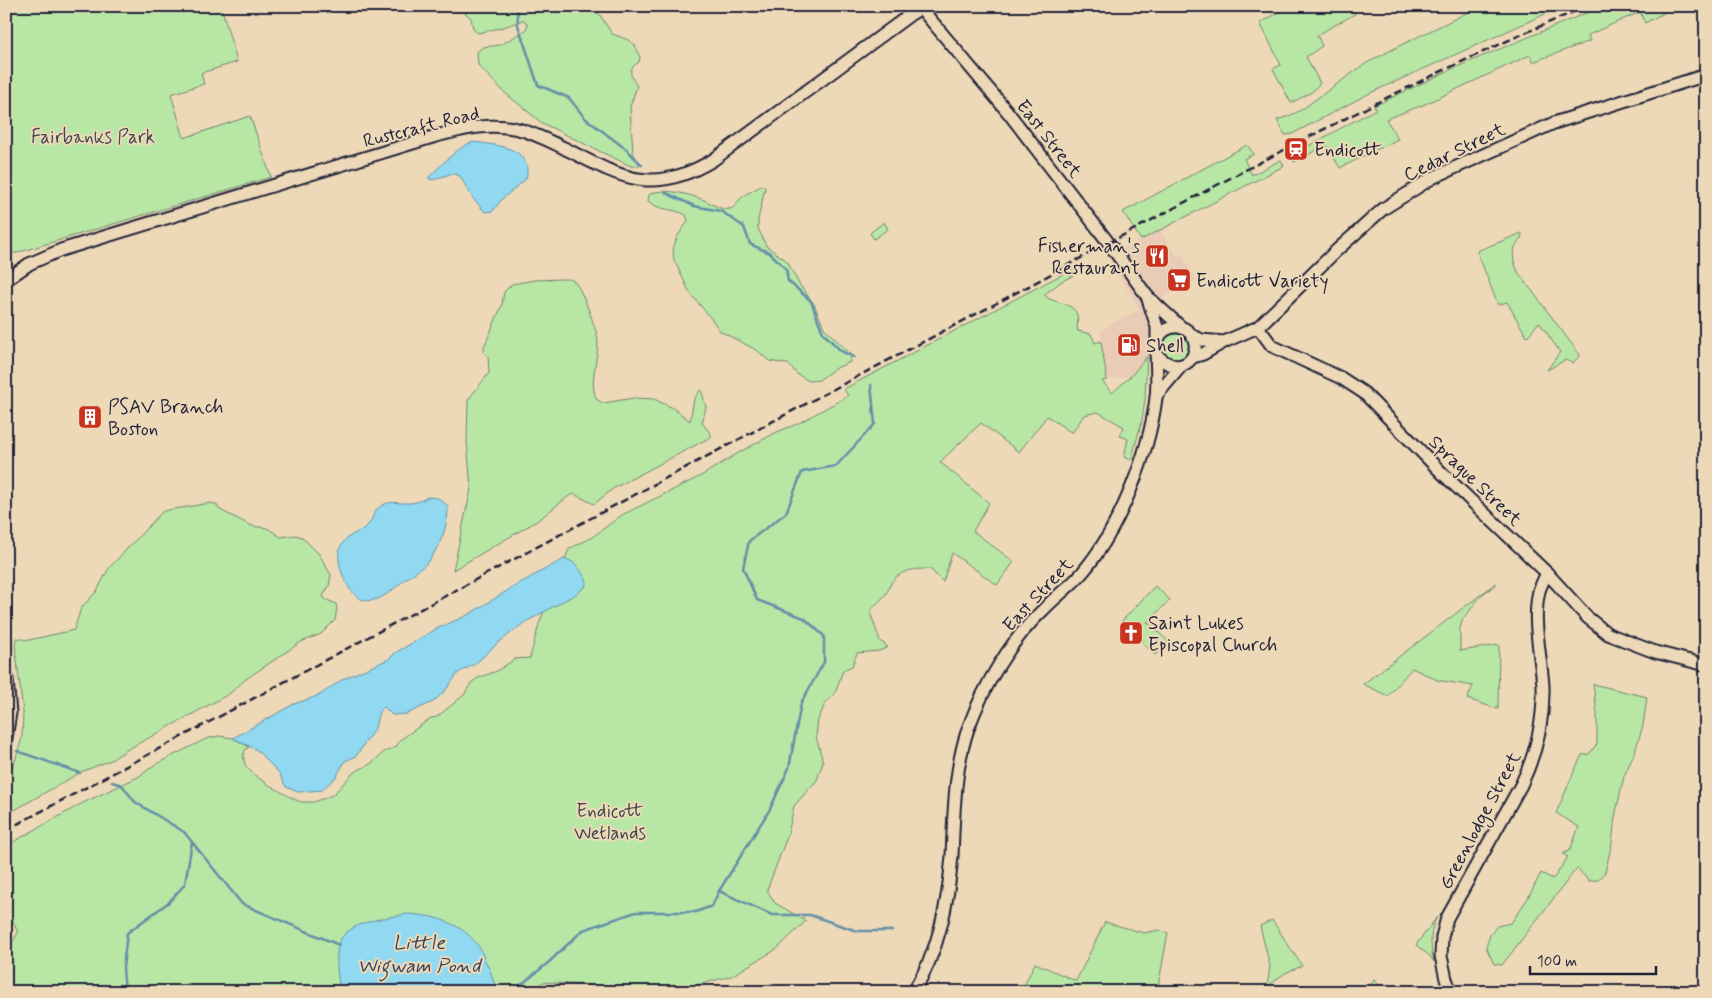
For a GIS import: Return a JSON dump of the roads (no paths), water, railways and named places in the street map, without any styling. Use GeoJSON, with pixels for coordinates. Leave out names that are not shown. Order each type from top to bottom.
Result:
{"type":"FeatureCollection","features":[{"type":"Feature","properties":{"kind":"main road","name":"Rustcraft Road"},"geometry":{"type":"LineString","coordinates":[[6,280],[29,264],[61,250],[436,136],[473,127],[506,127],[533,134],[604,169],[630,178],[654,180],[678,176],[713,160],[921,7]]}},
{"type":"Feature","properties":{"kind":"main road","name":"East Street"},"geometry":{"type":"LineString","coordinates":[[921,7],[1007,111],[1147,296],[1181,327]]}},
{"type":"Feature","properties":{"kind":"main road","name":"Cedar Street"},"geometry":{"type":"LineString","coordinates":[[1258,327],[1337,250],[1383,209],[1432,178],[1554,123],[1706,75]]}},
{"type":"Feature","properties":{"kind":"main road","name":"East Street"},"geometry":{"type":"LineString","coordinates":[[1147,296],[1157,327],[1157,339]]}},
{"type":"Feature","properties":{"kind":"main road"},"geometry":{"type":"LineString","coordinates":[[1224,342],[1202,340],[1181,327],[1172,327],[1163,331],[1157,339],[1156,354],[1163,362],[1169,365],[1182,365],[1193,357],[1258,327]]}},
{"type":"Feature","properties":{"kind":"main road","name":"Sprague Street"},"geometry":{"type":"LineString","coordinates":[[1258,327],[1272,346],[1341,378],[1364,393],[1442,473],[1547,573],[1588,618],[1608,634],[1655,652],[1706,665]]}},
{"type":"Feature","properties":{"kind":"main road"},"geometry":{"type":"LineString","coordinates":[[1193,336],[1195,343],[1193,357]]}},
{"type":"Feature","properties":{"kind":"main road","name":"East Street"},"geometry":{"type":"LineString","coordinates":[[913,992],[935,950],[946,899],[952,858],[958,771],[968,730],[990,680],[1013,643],[1042,610],[1083,572],[1100,549],[1123,508],[1146,447],[1156,396],[1156,354]]}},
{"type":"Feature","properties":{"kind":"main road","name":"East Street"},"geometry":{"type":"LineString","coordinates":[[1156,396],[1182,365]]}},
{"type":"Feature","properties":{"kind":"main road","name":"Greenlodge Street"},"geometry":{"type":"LineString","coordinates":[[1451,992],[1441,956],[1442,937],[1448,918],[1521,785],[1539,738],[1543,687],[1536,610],[1540,589],[1547,573]]}},
{"type":"Feature","properties":{"kind":"main road"},"geometry":{"type":"LineString","coordinates":[[6,669],[10,712],[6,738]]}},
{"type":"Feature","properties":{"kind":"water"},"geometry":{"type":"Polygon","coordinates":[[[473,142],[511,150],[519,154],[527,168],[526,179],[502,199],[493,211],[485,212],[472,197],[460,176],[450,174],[433,180],[429,179],[444,162],[467,144],[473,142]]]}},
{"type":"Feature","properties":{"kind":"water"},"geometry":{"type":"Polygon","coordinates":[[[428,497],[438,498],[448,506],[444,531],[432,557],[384,596],[371,600],[364,600],[358,597],[348,585],[341,568],[339,552],[341,546],[350,536],[368,525],[379,507],[392,502],[414,502],[428,497]]]}},
{"type":"Feature","properties":{"kind":"water"},"geometry":{"type":"Polygon","coordinates":[[[564,559],[578,567],[587,581],[585,587],[524,623],[475,664],[458,673],[445,691],[433,702],[407,714],[392,715],[384,707],[379,712],[375,728],[356,756],[345,761],[336,777],[322,790],[298,792],[286,787],[279,773],[257,750],[233,738],[294,704],[320,695],[343,679],[389,659],[395,653],[438,628],[468,615],[564,559]]]}},
{"type":"Feature","properties":{"kind":"water","name":"Little Wigwam Pond"},"geometry":{"type":"Polygon","coordinates":[[[407,914],[427,916],[447,922],[465,932],[479,947],[494,983],[500,992],[340,992],[337,956],[338,945],[342,937],[349,931],[368,922],[407,914]]]}},
{"type":"Feature","properties":{"kind":"waterway"},"geometry":{"type":"LineString","coordinates":[[517,6],[518,25],[538,85],[569,98],[585,118],[626,149],[642,165]]}},
{"type":"Feature","properties":{"kind":"waterway"},"geometry":{"type":"LineString","coordinates":[[666,193],[694,206],[721,211],[744,227],[750,244],[770,253],[786,269],[788,281],[811,301],[823,333],[841,351],[854,357]]}},
{"type":"Feature","properties":{"kind":"waterway"},"geometry":{"type":"LineString","coordinates":[[871,385],[875,424],[836,466],[802,472],[786,513],[749,541],[743,568],[757,600],[804,618],[824,636],[824,662],[801,703],[789,768],[770,809],[719,891],[772,915],[810,915],[857,931],[892,931]]}},
{"type":"Feature","properties":{"kind":"waterway"},"geometry":{"type":"LineString","coordinates":[[17,751],[80,773]]}},
{"type":"Feature","properties":{"kind":"waterway"},"geometry":{"type":"LineString","coordinates":[[112,782],[122,785],[135,802],[184,832],[242,904],[339,945]]}},
{"type":"Feature","properties":{"kind":"waterway"},"geometry":{"type":"LineString","coordinates":[[125,992],[123,968],[127,933],[169,902],[185,884],[192,842]]}},
{"type":"Feature","properties":{"kind":"waterway"},"geometry":{"type":"LineString","coordinates":[[518,992],[522,984],[548,963],[583,930],[636,912],[696,912],[712,906],[719,891]]}},
{"type":"Feature","properties":{"kind":"railway"},"geometry":{"type":"LineString","coordinates":[[6,830],[1280,152],[1433,76],[1588,6]]}},
{"type":"Feature","properties":{"kind":"place","name":"Endicott"},"geometry":{"type":"Point","coordinates":[1296,149]}},
{"type":"Feature","properties":{"kind":"place","name":"Fisherman's Restaurant"},"geometry":{"type":"Point","coordinates":[1157,256]}},
{"type":"Feature","properties":{"kind":"place","name":"Endicott Variety"},"geometry":{"type":"Point","coordinates":[1179,280]}},
{"type":"Feature","properties":{"kind":"place","name":"Shell"},"geometry":{"type":"Point","coordinates":[1129,345]}},
{"type":"Feature","properties":{"kind":"place","name":"PSAV Branch Boston"},"geometry":{"type":"Point","coordinates":[90,417]}},
{"type":"Feature","properties":{"kind":"place","name":"Saint Lukes Episcopal Church"},"geometry":{"type":"Point","coordinates":[1131,633]}},
{"type":"Feature","properties":{"kind":"park label","name":"Fairbanks Park"},"geometry":{"type":"Point","coordinates":[93,136]}},
{"type":"Feature","properties":{"kind":"park label","name":"Endicott Wetlands"},"geometry":{"type":"Point","coordinates":[610,821]}}]}
